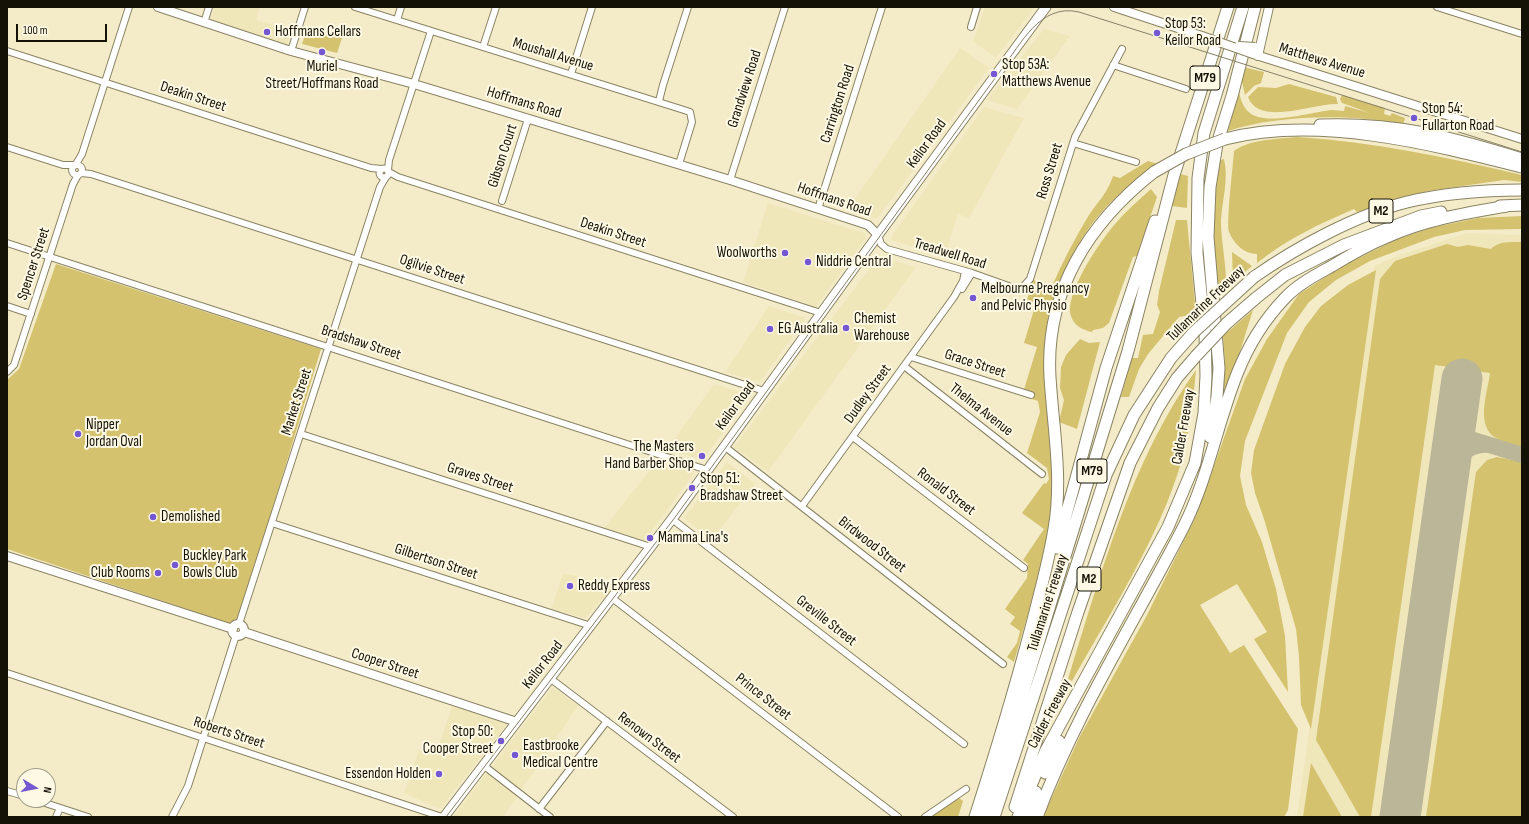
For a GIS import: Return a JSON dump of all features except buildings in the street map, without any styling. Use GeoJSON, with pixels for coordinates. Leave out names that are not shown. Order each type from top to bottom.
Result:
{"type":"FeatureCollection","features":[{"type":"Feature","properties":{"kind":"highway","name":"Calder Freeway"},"geometry":{"type":"LineString","coordinates":[[985,817],[1128,351],[1174,175],[1228,7]]}},
{"type":"Feature","properties":{"kind":"highway","name":"Calder Freeway"},"geometry":{"type":"LineString","coordinates":[[1018,817],[1045,752],[1168,527],[1195,463],[1204,413],[1206,376],[1205,334],[1197,253],[1198,178],[1208,120],[1243,7]]}},
{"type":"Feature","properties":{"kind":"highway"},"geometry":{"type":"LineString","coordinates":[[1196,496],[1212,430],[1219,368],[1208,224],[1211,174],[1217,144],[1232,96],[1255,7]]}},
{"type":"Feature","properties":{"kind":"highway"},"geometry":{"type":"LineString","coordinates":[[1032,624],[1050,550],[1058,501],[1058,462],[1050,362],[1053,330],[1059,306],[1075,263],[1098,226],[1125,196],[1154,172],[1186,154],[1226,139],[1264,131],[1320,125],[1339,124],[1395,127],[1452,138],[1522,159]]}},
{"type":"Feature","properties":{"kind":"highway"},"geometry":{"type":"LineString","coordinates":[[1292,129],[1338,132],[1394,140],[1522,167]]}},
{"type":"Feature","properties":{"kind":"highway"},"geometry":{"type":"LineString","coordinates":[[975,817],[1032,624],[1062,529],[1106,368],[1155,222],[1174,175]]}},
{"type":"Feature","properties":{"kind":"highway","name":"Tullamarine Freeway"},"geometry":{"type":"LineString","coordinates":[[994,817],[1106,475],[1134,415],[1171,358],[1194,332],[1254,277],[1279,259],[1321,237],[1368,216],[1406,202],[1466,193],[1522,190]]}},
{"type":"Feature","properties":{"kind":"highway","name":"Tullamarine Freeway"},"geometry":{"type":"LineString","coordinates":[[1012,817],[1076,619],[1130,463],[1158,408],[1177,378],[1227,323],[1256,298],[1285,275],[1344,245],[1421,216],[1444,212],[1522,205]]}},
{"type":"Feature","properties":{"kind":"highway"},"geometry":{"type":"LineString","coordinates":[[1037,817],[1055,773],[1080,720],[1186,522],[1235,377],[1246,351],[1266,320],[1286,297],[1308,280],[1387,236],[1433,222],[1507,206]]}},
{"type":"Feature","properties":{"kind":"highway"},"geometry":{"type":"LineString","coordinates":[[1027,817],[1054,752],[1158,562],[1182,509],[1195,463]]}},
{"type":"Feature","properties":{"kind":"main road","name":"Hoffmans Road"},"geometry":{"type":"LineString","coordinates":[[158,7],[291,51],[414,84],[730,180],[868,225],[878,235]]}},
{"type":"Feature","properties":{"kind":"main road","name":"Keilor Road"},"geometry":{"type":"LineString","coordinates":[[443,817],[592,626],[672,519],[764,391],[1046,7]]}},
{"type":"Feature","properties":{"kind":"main road","name":"Matthews Avenue"},"geometry":{"type":"LineString","coordinates":[[1114,7],[1228,45],[1257,50],[1522,139]]}},
{"type":"Feature","properties":{"kind":"main road"},"geometry":{"type":"LineString","coordinates":[[1257,50],[1269,7]]}},
{"type":"Feature","properties":{"kind":"main road"},"geometry":{"type":"LineString","coordinates":[[7,556],[236,629]]}},
{"type":"Feature","properties":{"kind":"main road","name":"Cooper Street"},"geometry":{"type":"LineString","coordinates":[[236,629],[240,636],[244,632],[517,722]]}},
{"type":"Feature","properties":{"kind":"street","name":"Spencer Street"},"geometry":{"type":"LineString","coordinates":[[7,372],[14,364],[31,314],[129,7]]}},
{"type":"Feature","properties":{"kind":"street"},"geometry":{"type":"LineString","coordinates":[[204,23],[209,7]]}},
{"type":"Feature","properties":{"kind":"street"},"geometry":{"type":"LineString","coordinates":[[291,51],[304,7]]}},
{"type":"Feature","properties":{"kind":"street","name":"Moushall Avenue"},"geometry":{"type":"LineString","coordinates":[[355,7],[658,100],[690,112],[692,116],[678,164]]}},
{"type":"Feature","properties":{"kind":"street"},"geometry":{"type":"LineString","coordinates":[[397,20],[401,7]]}},
{"type":"Feature","properties":{"kind":"street"},"geometry":{"type":"LineString","coordinates":[[483,47],[496,7]]}},
{"type":"Feature","properties":{"kind":"street"},"geometry":{"type":"LineString","coordinates":[[570,74],[592,7]]}},
{"type":"Feature","properties":{"kind":"street"},"geometry":{"type":"LineString","coordinates":[[658,100],[688,7]]}},
{"type":"Feature","properties":{"kind":"street","name":"Grandview Road"},"geometry":{"type":"LineString","coordinates":[[730,180],[785,7]]}},
{"type":"Feature","properties":{"kind":"street","name":"Carrington Road"},"geometry":{"type":"LineString","coordinates":[[818,209],[882,7]]}},
{"type":"Feature","properties":{"kind":"street"},"geometry":{"type":"LineString","coordinates":[[971,27],[977,7]]}},
{"type":"Feature","properties":{"kind":"street"},"geometry":{"type":"LineString","coordinates":[[1437,7],[1522,34]]}},
{"type":"Feature","properties":{"kind":"street","name":"Market Street"},"geometry":{"type":"LineString","coordinates":[[172,817],[188,786],[236,629],[272,523],[431,31]]}},
{"type":"Feature","properties":{"kind":"street","name":"Ross Street"},"geometry":{"type":"LineString","coordinates":[[1022,288],[1030,279],[1073,143],[1122,49]]}},
{"type":"Feature","properties":{"kind":"street","name":"Deakin Street"},"geometry":{"type":"LineString","coordinates":[[7,51],[821,313]]}},
{"type":"Feature","properties":{"kind":"street"},"geometry":{"type":"LineString","coordinates":[[1114,65],[1186,89]]}},
{"type":"Feature","properties":{"kind":"street","name":"Gibson Court"},"geometry":{"type":"LineString","coordinates":[[502,201],[528,119]]}},
{"type":"Feature","properties":{"kind":"street"},"geometry":{"type":"LineString","coordinates":[[1073,143],[1136,162]]}},
{"type":"Feature","properties":{"kind":"street","name":"Ogilvie Street"},"geometry":{"type":"LineString","coordinates":[[7,147],[764,391]]}},
{"type":"Feature","properties":{"kind":"street","name":"Treadwell Road"},"geometry":{"type":"LineString","coordinates":[[878,235],[881,244],[887,250],[972,273],[1014,288],[1022,288]]}},
{"type":"Feature","properties":{"kind":"street","name":"Bradshaw Street"},"geometry":{"type":"LineString","coordinates":[[7,243],[329,346],[707,470]]}},
{"type":"Feature","properties":{"kind":"street","name":"Dudley Street"},"geometry":{"type":"LineString","coordinates":[[954,297],[963,281],[965,271]]}},
{"type":"Feature","properties":{"kind":"street","name":"Dudley Street"},"geometry":{"type":"LineString","coordinates":[[802,506],[972,273]]}},
{"type":"Feature","properties":{"kind":"street"},"geometry":{"type":"LineString","coordinates":[[7,306],[31,314]]}},
{"type":"Feature","properties":{"kind":"street","name":"Grace Street"},"geometry":{"type":"LineString","coordinates":[[911,357],[1031,395]]}},
{"type":"Feature","properties":{"kind":"street","name":"Thelma Avenue"},"geometry":{"type":"LineString","coordinates":[[904,366],[1042,474]]}},
{"type":"Feature","properties":{"kind":"street","name":"Graves Street"},"geometry":{"type":"LineString","coordinates":[[301,434],[651,547]]}},
{"type":"Feature","properties":{"kind":"street","name":"Ronald Street"},"geometry":{"type":"LineString","coordinates":[[853,437],[1024,568]]}},
{"type":"Feature","properties":{"kind":"street","name":"Birdwood Street"},"geometry":{"type":"LineString","coordinates":[[724,446],[1003,664]]}},
{"type":"Feature","properties":{"kind":"street","name":"Greville Street"},"geometry":{"type":"LineString","coordinates":[[672,519],[964,744]]}},
{"type":"Feature","properties":{"kind":"street","name":"Gilbertson Street"},"geometry":{"type":"LineString","coordinates":[[272,523],[592,626]]}},
{"type":"Feature","properties":{"kind":"street","name":"Prince Street"},"geometry":{"type":"LineString","coordinates":[[612,598],[898,817]]}},
{"type":"Feature","properties":{"kind":"street","name":"Roberts Street"},"geometry":{"type":"LineString","coordinates":[[7,673],[443,817]]}},
{"type":"Feature","properties":{"kind":"street","name":"Renown Street"},"geometry":{"type":"LineString","coordinates":[[550,679],[733,817]]}},
{"type":"Feature","properties":{"kind":"street"},"geometry":{"type":"LineString","coordinates":[[539,808],[607,721]]}},
{"type":"Feature","properties":{"kind":"street"},"geometry":{"type":"LineString","coordinates":[[484,765],[550,817]]}},
{"type":"Feature","properties":{"kind":"street"},"geometry":{"type":"LineString","coordinates":[[925,817],[966,789]]}},
{"type":"Feature","properties":{"kind":"street"},"geometry":{"type":"LineString","coordinates":[[56,807],[88,817]]}},
{"type":"Feature","properties":{"kind":"street"},"geometry":{"type":"LineString","coordinates":[[56,817],[60,808]]}},
{"type":"Feature","properties":{"kind":"shaded area"},"geometry":{"type":"Polygon","coordinates":[[[215,7],[260,7],[256,20],[291,30],[287,45],[210,21],[215,7]]]}},
{"type":"Feature","properties":{"kind":"shaded area"},"geometry":{"type":"Polygon","coordinates":[[[985,7],[1035,7],[996,58],[973,41],[985,7]]]}},
{"type":"Feature","properties":{"kind":"shaded area"},"geometry":{"type":"Polygon","coordinates":[[[307,29],[342,38],[337,53],[302,44],[307,29]]]}},
{"type":"Feature","properties":{"kind":"shaded area"},"geometry":{"type":"Polygon","coordinates":[[[1044,29],[1070,36],[1017,109],[987,100],[1044,29]]]}},
{"type":"Feature","properties":{"kind":"shaded area"},"geometry":{"type":"Polygon","coordinates":[[[960,48],[989,68],[877,219],[847,210],[960,48]]]}},
{"type":"Feature","properties":{"kind":"shaded area"},"geometry":{"type":"Polygon","coordinates":[[[1243,67],[1264,72],[1261,83],[1254,86],[1245,95],[1241,77],[1243,67]]]}},
{"type":"Feature","properties":{"kind":"shaded area"},"geometry":{"type":"Polygon","coordinates":[[[1289,84],[1336,97],[1338,104],[1275,112],[1263,111],[1254,106],[1248,97],[1258,87],[1276,88],[1289,84]]]}},
{"type":"Feature","properties":{"kind":"shaded area"},"geometry":{"type":"Polygon","coordinates":[[[1239,91],[1245,108],[1257,117],[1278,118],[1332,110],[1344,111],[1345,106],[1370,113],[1342,103],[1340,99],[1342,95],[1385,108],[1384,114],[1390,116],[1392,113],[1405,118],[1403,125],[1384,121],[1339,117],[1292,119],[1247,126],[1228,131],[1239,91]]]}},
{"type":"Feature","properties":{"kind":"shaded area"},"geometry":{"type":"Polygon","coordinates":[[[984,107],[1024,118],[969,218],[958,214],[945,256],[891,240],[893,234],[984,107]]]}},
{"type":"Feature","properties":{"kind":"shaded area"},"geometry":{"type":"Polygon","coordinates":[[[1297,137],[1382,146],[1438,156],[1522,175],[1522,182],[1504,180],[1428,191],[1357,212],[1354,209],[1328,220],[1304,233],[1268,254],[1257,263],[1257,254],[1252,254],[1240,248],[1229,232],[1229,206],[1234,151],[1256,142],[1297,137]]]}},
{"type":"Feature","properties":{"kind":"shaded area"},"geometry":{"type":"Polygon","coordinates":[[[1224,159],[1226,182],[1221,221],[1226,282],[1217,291],[1210,236],[1216,162],[1224,159]]]}},
{"type":"Feature","properties":{"kind":"shaded area"},"geometry":{"type":"Polygon","coordinates":[[[1148,161],[1158,164],[1111,202],[1091,225],[1083,238],[1076,251],[1052,319],[1045,354],[1044,379],[1053,467],[1053,497],[1040,569],[1014,662],[1007,657],[1017,643],[1020,631],[1010,624],[1015,617],[1005,609],[1027,578],[1028,564],[1023,560],[1044,529],[1022,513],[1044,483],[1046,484],[1049,479],[1047,468],[1027,453],[1040,412],[1038,401],[1022,396],[1037,347],[1024,343],[1036,303],[1027,300],[1033,280],[1052,286],[1079,232],[1105,192],[1113,176],[1120,178],[1148,161]]]}},
{"type":"Feature","properties":{"kind":"shaded area"},"geometry":{"type":"Polygon","coordinates":[[[1180,174],[1188,176],[1187,208],[1172,206],[1180,174]]]}},
{"type":"Feature","properties":{"kind":"shaded area"},"geometry":{"type":"Polygon","coordinates":[[[1151,189],[1157,197],[1137,256],[1133,257],[1109,323],[1103,328],[1093,330],[1092,332],[1082,329],[1072,319],[1070,306],[1078,281],[1093,254],[1115,224],[1151,189]]]}},
{"type":"Feature","properties":{"kind":"shaded area","name":"Niddrie Central"},"geometry":{"type":"Polygon","coordinates":[[[768,203],[864,233],[866,238],[816,307],[743,282],[768,203]]]}},
{"type":"Feature","properties":{"kind":"shaded area"},"geometry":{"type":"Polygon","coordinates":[[[1522,216],[1522,229],[1465,230],[1434,237],[1370,261],[1336,280],[1309,302],[1287,333],[1245,441],[1240,476],[1246,505],[1262,542],[1276,589],[1285,636],[1288,692],[1254,639],[1267,632],[1237,584],[1200,605],[1230,653],[1244,645],[1298,729],[1288,810],[1284,817],[1043,817],[1079,738],[1147,615],[1196,516],[1245,379],[1267,339],[1299,294],[1341,267],[1397,239],[1430,228],[1478,218],[1522,216]]]}},
{"type":"Feature","properties":{"kind":"shaded area"},"geometry":{"type":"Polygon","coordinates":[[[1176,220],[1187,220],[1196,314],[1179,317],[1148,354],[1139,369],[1129,397],[1121,397],[1132,358],[1138,358],[1143,335],[1153,334],[1160,312],[1157,305],[1159,291],[1176,220]]]}},
{"type":"Feature","properties":{"kind":"shaded area"},"geometry":{"type":"Polygon","coordinates":[[[1467,233],[1522,235],[1522,817],[1297,817],[1374,266],[1397,256],[1467,233]]]}},
{"type":"Feature","properties":{"kind":"shaded area"},"geometry":{"type":"Polygon","coordinates":[[[1522,242],[1522,447],[1499,440],[1488,430],[1485,423],[1484,406],[1490,373],[1435,365],[1371,817],[1360,817],[1316,740],[1380,279],[1395,261],[1447,244],[1458,247],[1468,245],[1491,249],[1501,243],[1522,242]]]}},
{"type":"Feature","properties":{"kind":"shaded area"},"geometry":{"type":"Polygon","coordinates":[[[1232,252],[1252,266],[1233,282],[1232,252]]]}},
{"type":"Feature","properties":{"kind":"shaded area"},"geometry":{"type":"Polygon","coordinates":[[[879,256],[916,267],[768,472],[734,447],[879,256]]]}},
{"type":"Feature","properties":{"kind":"shaded area"},"geometry":{"type":"Polygon","coordinates":[[[56,264],[321,349],[236,622],[231,624],[7,549],[7,380],[19,369],[56,264]]]}},
{"type":"Feature","properties":{"kind":"shaded area"},"geometry":{"type":"Polygon","coordinates":[[[1376,270],[1311,729],[1301,705],[1299,656],[1296,629],[1255,493],[1251,473],[1254,450],[1285,364],[1305,327],[1321,306],[1348,285],[1376,270]]]}},
{"type":"Feature","properties":{"kind":"shaded area"},"geometry":{"type":"Polygon","coordinates":[[[769,306],[806,318],[760,382],[725,372],[769,306]]]}},
{"type":"Feature","properties":{"kind":"shaded area"},"geometry":{"type":"Polygon","coordinates":[[[1253,310],[1227,393],[1222,393],[1225,364],[1223,336],[1253,310]]]}},
{"type":"Feature","properties":{"kind":"shaded area"},"geometry":{"type":"Polygon","coordinates":[[[1080,339],[1089,343],[1100,342],[1077,429],[1059,422],[1064,400],[1060,388],[1061,367],[1066,355],[1080,339]]]}},
{"type":"Feature","properties":{"kind":"shaded area"},"geometry":{"type":"Polygon","coordinates":[[[1196,370],[1187,440],[1172,491],[1147,547],[1072,681],[1068,679],[1120,519],[1153,442],[1173,405],[1196,370]]]}},
{"type":"Feature","properties":{"kind":"shaded area"},"geometry":{"type":"Polygon","coordinates":[[[714,384],[750,395],[703,460],[667,449],[714,384]]]}},
{"type":"Feature","properties":{"kind":"shaded area"},"geometry":{"type":"Polygon","coordinates":[[[1497,457],[1522,462],[1522,817],[1426,817],[1476,472],[1487,460],[1497,457]]]}},
{"type":"Feature","properties":{"kind":"shaded area"},"geometry":{"type":"Polygon","coordinates":[[[658,460],[695,472],[645,540],[604,528],[658,460]]]}},
{"type":"Feature","properties":{"kind":"shaded area"},"geometry":{"type":"Polygon","coordinates":[[[727,462],[755,484],[712,540],[684,518],[727,462]]]}},
{"type":"Feature","properties":{"kind":"shaded area"},"geometry":{"type":"Polygon","coordinates":[[[563,574],[614,586],[585,618],[551,609],[563,574]]]}},
{"type":"Feature","properties":{"kind":"shaded area"},"geometry":{"type":"Polygon","coordinates":[[[553,687],[578,706],[503,817],[453,817],[553,687]]]}},
{"type":"Feature","properties":{"kind":"shaded area","name":"Essendon Holden"},"geometry":{"type":"Polygon","coordinates":[[[452,706],[507,724],[440,809],[404,793],[419,750],[436,754],[452,706]]]}},
{"type":"Feature","properties":{"kind":"shaded area"},"geometry":{"type":"Polygon","coordinates":[[[1311,763],[1342,817],[1303,817],[1311,763]]]}},
{"type":"Feature","properties":{"kind":"shaded area"},"geometry":{"type":"Polygon","coordinates":[[[958,797],[963,801],[958,817],[930,817],[958,797]]]}},
{"type":"Feature","properties":{"kind":"taxiway"},"geometry":{"type":"LineString","coordinates":[[1454,434],[1522,455]]}},
{"type":"Feature","properties":{"kind":"taxiway"},"geometry":{"type":"LineString","coordinates":[[1448,479],[1453,465],[1462,454],[1474,447],[1489,445]]}},
{"type":"Feature","properties":{"kind":"runway"},"geometry":{"type":"LineString","coordinates":[[1400,817],[1462,379]]}},
{"type":"Feature","properties":{"kind":"tram line"},"geometry":{"type":"LineString","coordinates":[[446,817],[673,520],[1024,38],[1042,20],[1053,14],[1065,11],[1079,12],[1522,152]]}},
{"type":"Feature","properties":{"kind":"place","name":"Hoffmans Cellars"},"geometry":{"type":"Point","coordinates":[267,32]}},
{"type":"Feature","properties":{"kind":"place","name":"Stop 53: Keilor Road"},"geometry":{"type":"Point","coordinates":[1157,33]}},
{"type":"Feature","properties":{"kind":"place","name":"Muriel Street/Hoffmans Road"},"geometry":{"type":"Point","coordinates":[322,52]}},
{"type":"Feature","properties":{"kind":"place","name":"Stop 53A: Matthews Avenue"},"geometry":{"type":"Point","coordinates":[994,74]}},
{"type":"Feature","properties":{"kind":"place","name":"Stop 54: Fullarton Road"},"geometry":{"type":"Point","coordinates":[1414,118]}},
{"type":"Feature","properties":{"kind":"place","name":"Woolworths"},"geometry":{"type":"Point","coordinates":[785,253]}},
{"type":"Feature","properties":{"kind":"place","name":"Niddrie Central"},"geometry":{"type":"Point","coordinates":[808,262]}},
{"type":"Feature","properties":{"kind":"place","name":"Melbourne Pregnancy and Pelvic Physio"},"geometry":{"type":"Point","coordinates":[973,298]}},
{"type":"Feature","properties":{"kind":"place","name":"Chemist Warehouse"},"geometry":{"type":"Point","coordinates":[846,328]}},
{"type":"Feature","properties":{"kind":"place","name":"EG Australia"},"geometry":{"type":"Point","coordinates":[770,329]}},
{"type":"Feature","properties":{"kind":"place","name":"Nipper Jordan Oval"},"geometry":{"type":"Point","coordinates":[78,434]}},
{"type":"Feature","properties":{"kind":"place","name":"The Masters Hand Barber Shop"},"geometry":{"type":"Point","coordinates":[702,456]}},
{"type":"Feature","properties":{"kind":"place","name":"Stop 51: Bradshaw Street"},"geometry":{"type":"Point","coordinates":[692,488]}},
{"type":"Feature","properties":{"kind":"place","name":"Demolished"},"geometry":{"type":"Point","coordinates":[153,517]}},
{"type":"Feature","properties":{"kind":"place","name":"Mamma Lina's"},"geometry":{"type":"Point","coordinates":[650,538]}},
{"type":"Feature","properties":{"kind":"place","name":"Buckley Park Bowls Club"},"geometry":{"type":"Point","coordinates":[175,565]}},
{"type":"Feature","properties":{"kind":"place","name":"Club Rooms"},"geometry":{"type":"Point","coordinates":[158,573]}},
{"type":"Feature","properties":{"kind":"place","name":"Reddy Express"},"geometry":{"type":"Point","coordinates":[570,586]}},
{"type":"Feature","properties":{"kind":"place","name":"Stop 50: Cooper Street"},"geometry":{"type":"Point","coordinates":[501,741]}},
{"type":"Feature","properties":{"kind":"place","name":"Eastbrooke Medical Centre"},"geometry":{"type":"Point","coordinates":[515,755]}},
{"type":"Feature","properties":{"kind":"place","name":"Essendon Holden"},"geometry":{"type":"Point","coordinates":[439,774]}}]}
